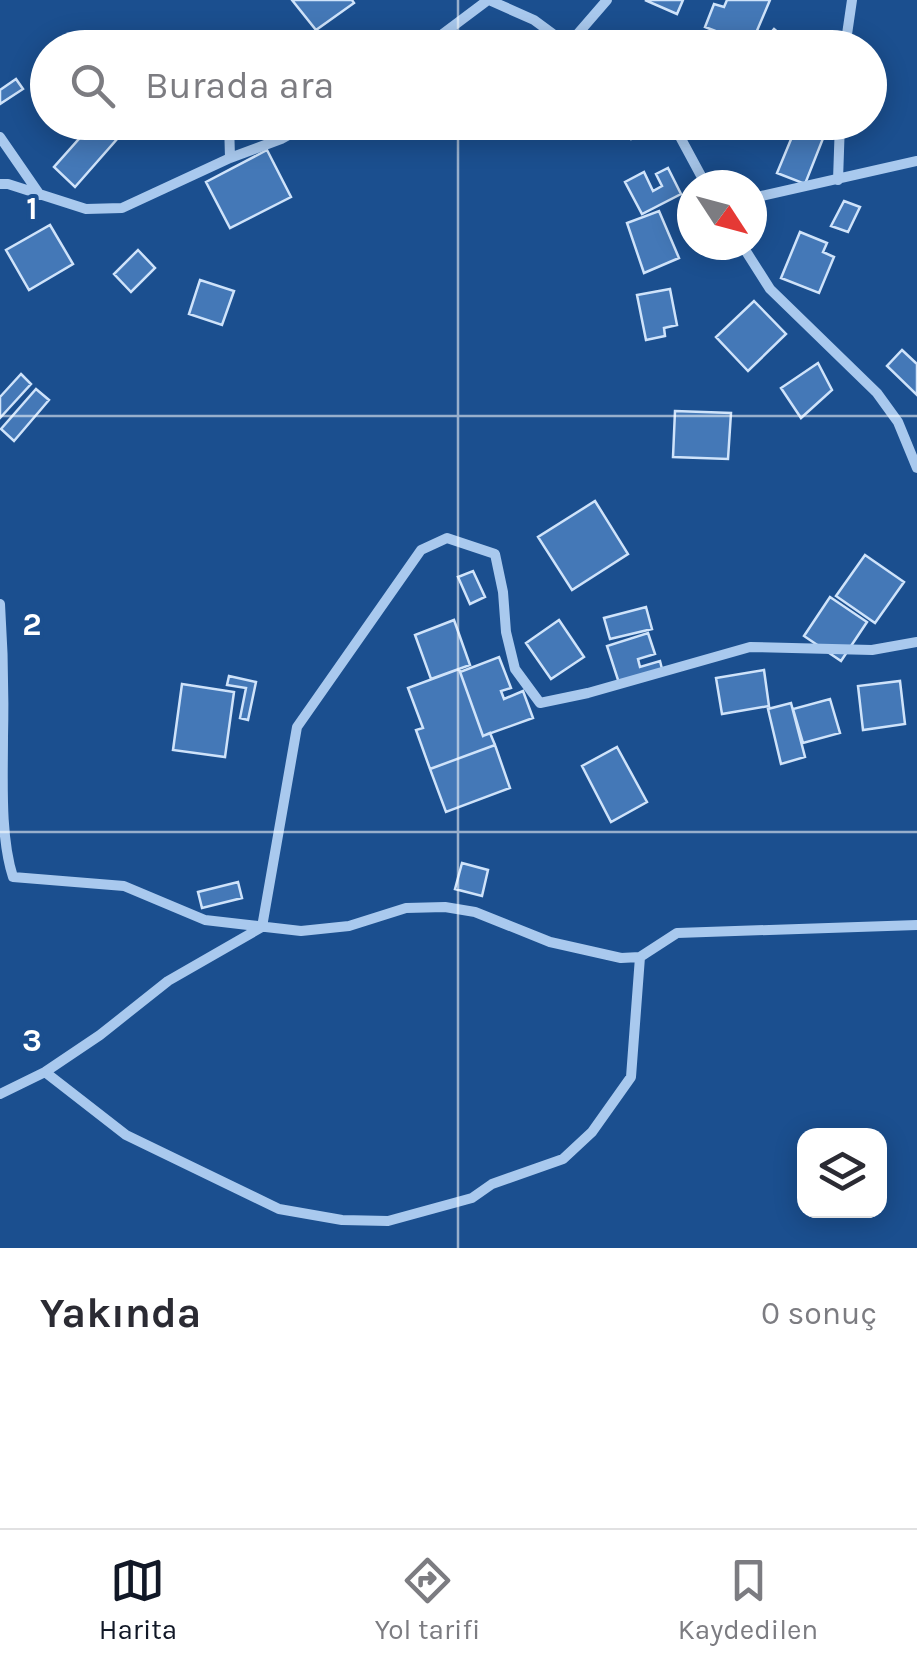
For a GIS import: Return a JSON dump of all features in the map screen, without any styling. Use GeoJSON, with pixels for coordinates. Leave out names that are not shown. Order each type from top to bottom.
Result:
{"type":"FeatureCollection","features":[{"type":"Feature","properties":{"kind":"street"},"geometry":{"type":"LineString","coordinates":[[448,30],[489,0],[548,30]]}},
{"type":"Feature","properties":{"kind":"street"},"geometry":{"type":"LineString","coordinates":[[583,30],[607,0]]}},
{"type":"Feature","properties":{"kind":"street"},"geometry":{"type":"LineString","coordinates":[[847,30],[852,0]]}},
{"type":"Feature","properties":{"kind":"street"},"geometry":{"type":"LineString","coordinates":[[0,138],[41,196]]}},
{"type":"Feature","properties":{"kind":"street"},"geometry":{"type":"LineString","coordinates":[[230,140],[230,158]]}},
{"type":"Feature","properties":{"kind":"street"},"geometry":{"type":"LineString","coordinates":[[0,184],[86,209],[122,208],[278,140]]}},
{"type":"Feature","properties":{"kind":"street"},"geometry":{"type":"LineString","coordinates":[[682,140],[698,170]]}},
{"type":"Feature","properties":{"kind":"street"},"geometry":{"type":"LineString","coordinates":[[838,180],[839,140]]}},
{"type":"Feature","properties":{"kind":"street"},"geometry":{"type":"LineString","coordinates":[[767,195],[917,161]]}},
{"type":"Feature","properties":{"kind":"street"},"geometry":{"type":"LineString","coordinates":[[752,260],[770,289],[877,393],[898,422],[917,468]]}},
{"type":"Feature","properties":{"kind":"street"},"geometry":{"type":"LineString","coordinates":[[262,927],[297,727],[421,550],[447,538],[494,554],[515,669],[540,703],[750,647],[872,650],[917,642]]}},
{"type":"Feature","properties":{"kind":"street"},"geometry":{"type":"LineString","coordinates":[[0,604],[2,810],[8,866],[13,877],[124,886],[205,920],[301,931],[349,926],[406,908],[445,906],[474,912],[550,942],[622,958],[640,957],[677,934],[917,925]]}},
{"type":"Feature","properties":{"kind":"street"},"geometry":{"type":"LineString","coordinates":[[0,1094],[45,1072],[168,981],[262,927]]}},
{"type":"Feature","properties":{"kind":"street"},"geometry":{"type":"LineString","coordinates":[[45,1072],[126,1135],[280,1209],[342,1220],[388,1221],[472,1198],[492,1184],[563,1159],[592,1132],[631,1077],[640,957]]}},
{"type":"Feature","properties":{"kind":"building"},"geometry":{"type":"Polygon","coordinates":[[[292,0],[352,0],[354,3],[316,30],[292,0]]]}},
{"type":"Feature","properties":{"kind":"building"},"geometry":{"type":"Polygon","coordinates":[[[645,0],[683,0],[677,14],[645,0]]]}},
{"type":"Feature","properties":{"kind":"building"},"geometry":{"type":"Polygon","coordinates":[[[727,0],[770,0],[757,30],[705,27],[714,4],[724,7],[727,0]]]}},
{"type":"Feature","properties":{"kind":"building"},"geometry":{"type":"Polygon","coordinates":[[[16,79],[23,89],[0,104],[0,90],[16,79]]]}},
{"type":"Feature","properties":{"kind":"building"},"geometry":{"type":"Polygon","coordinates":[[[78,140],[116,140],[75,187],[54,167],[78,140]]]}},
{"type":"Feature","properties":{"kind":"building"},"geometry":{"type":"Polygon","coordinates":[[[791,140],[822,140],[805,184],[777,173],[791,140]]]}},
{"type":"Feature","properties":{"kind":"building"},"geometry":{"type":"Polygon","coordinates":[[[267,150],[291,197],[230,228],[206,182],[267,150]]]}},
{"type":"Feature","properties":{"kind":"building"},"geometry":{"type":"Polygon","coordinates":[[[668,168],[677,186],[677,196],[642,214],[625,182],[644,172],[653,191],[662,186],[656,174],[668,168]]]}},
{"type":"Feature","properties":{"kind":"building"},"geometry":{"type":"Polygon","coordinates":[[[844,201],[860,207],[848,232],[831,226],[844,201]]]}},
{"type":"Feature","properties":{"kind":"building"},"geometry":{"type":"Polygon","coordinates":[[[659,211],[677,259],[644,273],[627,223],[659,211]]]}},
{"type":"Feature","properties":{"kind":"building"},"geometry":{"type":"Polygon","coordinates":[[[50,225],[73,264],[29,290],[6,250],[50,225]]]}},
{"type":"Feature","properties":{"kind":"building"},"geometry":{"type":"Polygon","coordinates":[[[800,232],[827,243],[823,252],[834,257],[819,293],[781,278],[800,232]]]}},
{"type":"Feature","properties":{"kind":"building"},"geometry":{"type":"Polygon","coordinates":[[[138,250],[155,268],[131,292],[114,274],[138,250]]]}},
{"type":"Feature","properties":{"kind":"building"},"geometry":{"type":"Polygon","coordinates":[[[200,280],[234,291],[222,325],[189,314],[200,280]]]}},
{"type":"Feature","properties":{"kind":"building"},"geometry":{"type":"Polygon","coordinates":[[[670,289],[677,325],[664,328],[665,336],[646,340],[637,295],[670,289]]]}},
{"type":"Feature","properties":{"kind":"building"},"geometry":{"type":"Polygon","coordinates":[[[754,301],[786,334],[748,371],[716,337],[754,301]]]}},
{"type":"Feature","properties":{"kind":"building"},"geometry":{"type":"Polygon","coordinates":[[[902,350],[917,364],[917,395],[887,366],[902,350]]]}},
{"type":"Feature","properties":{"kind":"building"},"geometry":{"type":"Polygon","coordinates":[[[818,363],[832,390],[801,418],[781,388],[818,363]]]}},
{"type":"Feature","properties":{"kind":"building"},"geometry":{"type":"Polygon","coordinates":[[[21,374],[31,384],[0,418],[0,397],[21,374]]]}},
{"type":"Feature","properties":{"kind":"building"},"geometry":{"type":"Polygon","coordinates":[[[36,389],[49,400],[14,441],[1,429],[36,389]]]}},
{"type":"Feature","properties":{"kind":"building"},"geometry":{"type":"Polygon","coordinates":[[[675,411],[731,413],[728,459],[673,457],[675,411]]]}},
{"type":"Feature","properties":{"kind":"building"},"geometry":{"type":"Polygon","coordinates":[[[595,501],[628,554],[572,590],[538,537],[595,501]]]}},
{"type":"Feature","properties":{"kind":"building"},"geometry":{"type":"Polygon","coordinates":[[[865,555],[904,582],[875,623],[836,596],[865,555]]]}},
{"type":"Feature","properties":{"kind":"building"},"geometry":{"type":"Polygon","coordinates":[[[473,571],[485,597],[470,604],[458,577],[473,571]]]}},
{"type":"Feature","properties":{"kind":"building"},"geometry":{"type":"Polygon","coordinates":[[[830,597],[867,622],[841,661],[804,636],[830,597]]]}},
{"type":"Feature","properties":{"kind":"building"},"geometry":{"type":"Polygon","coordinates":[[[646,607],[652,629],[610,639],[604,618],[646,607]]]}},
{"type":"Feature","properties":{"kind":"building"},"geometry":{"type":"Polygon","coordinates":[[[454,620],[470,665],[431,679],[415,635],[454,620]]]}},
{"type":"Feature","properties":{"kind":"building"},"geometry":{"type":"Polygon","coordinates":[[[559,620],[584,657],[551,679],[526,643],[559,620]]]}},
{"type":"Feature","properties":{"kind":"building"},"geometry":{"type":"Polygon","coordinates":[[[648,633],[655,654],[638,659],[640,667],[660,661],[662,669],[619,683],[607,646],[648,633]]]}},
{"type":"Feature","properties":{"kind":"building"},"geometry":{"type":"Polygon","coordinates":[[[499,657],[511,688],[501,691],[504,699],[523,691],[533,718],[483,736],[460,672],[499,657]]]}},
{"type":"Feature","properties":{"kind":"building"},"geometry":{"type":"Polygon","coordinates":[[[459,669],[483,736],[490,733],[495,745],[430,769],[416,730],[423,728],[408,688],[459,669]]]}},
{"type":"Feature","properties":{"kind":"building"},"geometry":{"type":"Polygon","coordinates":[[[764,670],[769,706],[722,714],[716,678],[764,670]]]}},
{"type":"Feature","properties":{"kind":"building"},"geometry":{"type":"Polygon","coordinates":[[[229,676],[256,682],[248,720],[240,718],[246,688],[227,685],[229,676]]]}},
{"type":"Feature","properties":{"kind":"building"},"geometry":{"type":"Polygon","coordinates":[[[900,681],[905,724],[863,730],[858,686],[900,681]]]}},
{"type":"Feature","properties":{"kind":"building"},"geometry":{"type":"Polygon","coordinates":[[[182,684],[234,692],[225,757],[173,750],[182,684]]]}},
{"type":"Feature","properties":{"kind":"building"},"geometry":{"type":"Polygon","coordinates":[[[830,699],[840,733],[803,743],[793,709],[830,699]]]}},
{"type":"Feature","properties":{"kind":"building"},"geometry":{"type":"Polygon","coordinates":[[[791,703],[805,757],[781,764],[768,709],[791,703]]]}},
{"type":"Feature","properties":{"kind":"building"},"geometry":{"type":"Polygon","coordinates":[[[495,745],[510,788],[446,812],[430,769],[495,745]]]}},
{"type":"Feature","properties":{"kind":"building"},"geometry":{"type":"Polygon","coordinates":[[[617,747],[647,802],[611,822],[582,766],[617,747]]]}},
{"type":"Feature","properties":{"kind":"building"},"geometry":{"type":"Polygon","coordinates":[[[462,863],[488,870],[482,896],[455,889],[462,863]]]}},
{"type":"Feature","properties":{"kind":"building"},"geometry":{"type":"Polygon","coordinates":[[[238,882],[242,898],[202,908],[198,892],[238,882]]]}}]}
